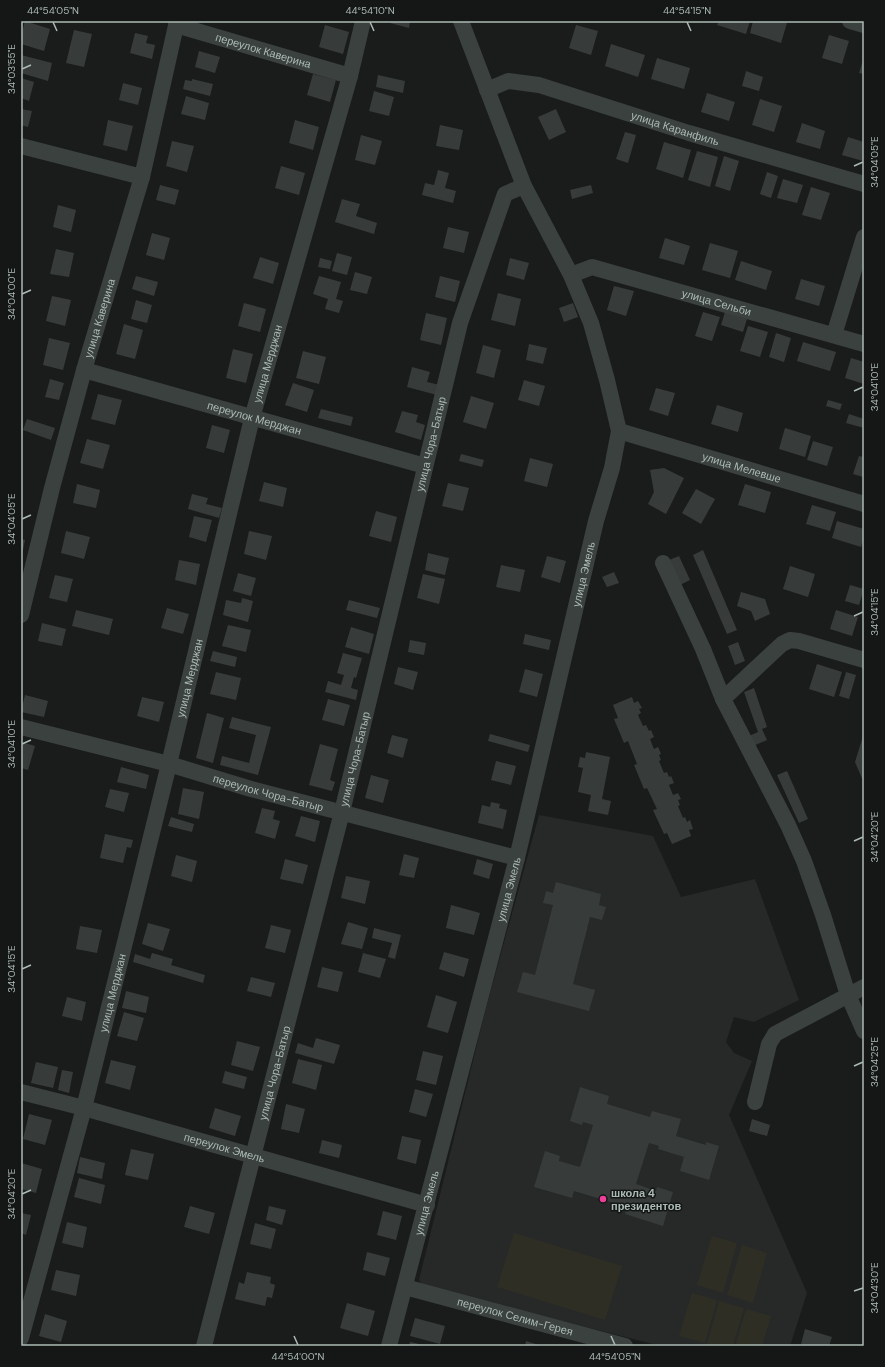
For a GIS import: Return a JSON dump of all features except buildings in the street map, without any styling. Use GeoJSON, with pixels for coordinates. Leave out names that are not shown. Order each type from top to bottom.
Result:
{"type":"FeatureCollection","features":[{"type":"Feature","properties":{"kind":"street","name":"улица Мерджан"},"geometry":{"type":"LineString","coordinates":[[21,1338],[84,1108],[169,764],[252,418],[350,76],[363,21]]}},
{"type":"Feature","properties":{"kind":"street"},"geometry":{"type":"LineString","coordinates":[[461,21],[524,186],[571,275],[591,323],[619,431]]}},
{"type":"Feature","properties":{"kind":"street"},"geometry":{"type":"LineString","coordinates":[[850,21],[864,25]]}},
{"type":"Feature","properties":{"kind":"street","name":"переулок Каверина"},"geometry":{"type":"LineString","coordinates":[[177,23],[350,76]]}},
{"type":"Feature","properties":{"kind":"street","name":"улица Каверина"},"geometry":{"type":"LineString","coordinates":[[21,615],[52,488],[84,370],[142,177],[177,23]]}},
{"type":"Feature","properties":{"kind":"street","name":"улица Каранфиль"},"geometry":{"type":"LineString","coordinates":[[487,90],[508,81],[538,85],[689,133],[864,184]]}},
{"type":"Feature","properties":{"kind":"street"},"geometry":{"type":"LineString","coordinates":[[21,146],[142,177]]}},
{"type":"Feature","properties":{"kind":"street","name":"улица Чора-Батыр"},"geometry":{"type":"LineString","coordinates":[[204,1346],[342,812],[460,323],[505,194],[524,186]]}},
{"type":"Feature","properties":{"kind":"street"},"geometry":{"type":"LineString","coordinates":[[834,335],[864,237]]}},
{"type":"Feature","properties":{"kind":"street","name":"улица Сельби"},"geometry":{"type":"LineString","coordinates":[[571,275],[592,267],[864,344]]}},
{"type":"Feature","properties":{"kind":"street","name":"переулок Мерджан"},"geometry":{"type":"LineString","coordinates":[[84,370],[425,466]]}},
{"type":"Feature","properties":{"kind":"street","name":"улица Мелевше"},"geometry":{"type":"LineString","coordinates":[[619,431],[864,504]]}},
{"type":"Feature","properties":{"kind":"street","name":"улица Эмель"},"geometry":{"type":"LineString","coordinates":[[389,1346],[517,858],[596,521],[612,468],[619,431]]}},
{"type":"Feature","properties":{"kind":"street"},"geometry":{"type":"LineString","coordinates":[[663,563],[703,649],[723,700],[788,825],[804,861],[823,915],[848,995],[864,1032]]}},
{"type":"Feature","properties":{"kind":"street"},"geometry":{"type":"LineString","coordinates":[[723,700],[782,644],[790,640],[799,641],[864,660]]}},
{"type":"Feature","properties":{"kind":"street","name":"переулок Чора-Батыр"},"geometry":{"type":"LineString","coordinates":[[21,727],[169,764],[251,789],[517,858]]}},
{"type":"Feature","properties":{"kind":"street"},"geometry":{"type":"LineString","coordinates":[[755,1102],[769,1044],[775,1034],[864,987]]}},
{"type":"Feature","properties":{"kind":"street","name":"переулок Эмель"},"geometry":{"type":"LineString","coordinates":[[21,1092],[254,1155],[427,1205]]}},
{"type":"Feature","properties":{"kind":"street","name":"переулок Селим-Герея"},"geometry":{"type":"LineString","coordinates":[[405,1287],[573,1340],[625,1346]]}},
{"type":"Feature","properties":{"kind":"shaded area","name":"школа 4 президентов"},"geometry":{"type":"Polygon","coordinates":[[[539,815],[653,836],[681,897],[755,879],[799,1000],[754,1022],[734,1017],[726,1042],[734,1053],[752,1061],[729,1115],[807,1293],[790,1346],[661,1346],[423,1286],[419,1280],[486,1008],[539,815]]]}},
{"type":"Feature","properties":{"kind":"shaded area"},"geometry":{"type":"Polygon","coordinates":[[[514,1233],[622,1266],[605,1320],[497,1287],[514,1233]]]}},
{"type":"Feature","properties":{"kind":"shaded area"},"geometry":{"type":"Polygon","coordinates":[[[712,1236],[737,1243],[723,1293],[697,1285],[712,1236]]]}},
{"type":"Feature","properties":{"kind":"shaded area"},"geometry":{"type":"Polygon","coordinates":[[[742,1245],[767,1253],[753,1303],[727,1295],[742,1245]]]}},
{"type":"Feature","properties":{"kind":"shaded area"},"geometry":{"type":"Polygon","coordinates":[[[692,1293],[717,1300],[705,1343],[679,1336],[692,1293]]]}},
{"type":"Feature","properties":{"kind":"shaded area"},"geometry":{"type":"Polygon","coordinates":[[[719,1301],[744,1308],[733,1346],[714,1346],[707,1344],[719,1301]]]}},
{"type":"Feature","properties":{"kind":"shaded area"},"geometry":{"type":"Polygon","coordinates":[[[746,1309],[771,1316],[762,1346],[735,1346],[746,1309]]]}},
{"type":"Feature","properties":{"kind":"place","name":"школа 4 президентов"},"geometry":{"type":"Point","coordinates":[603,1199]}}]}
